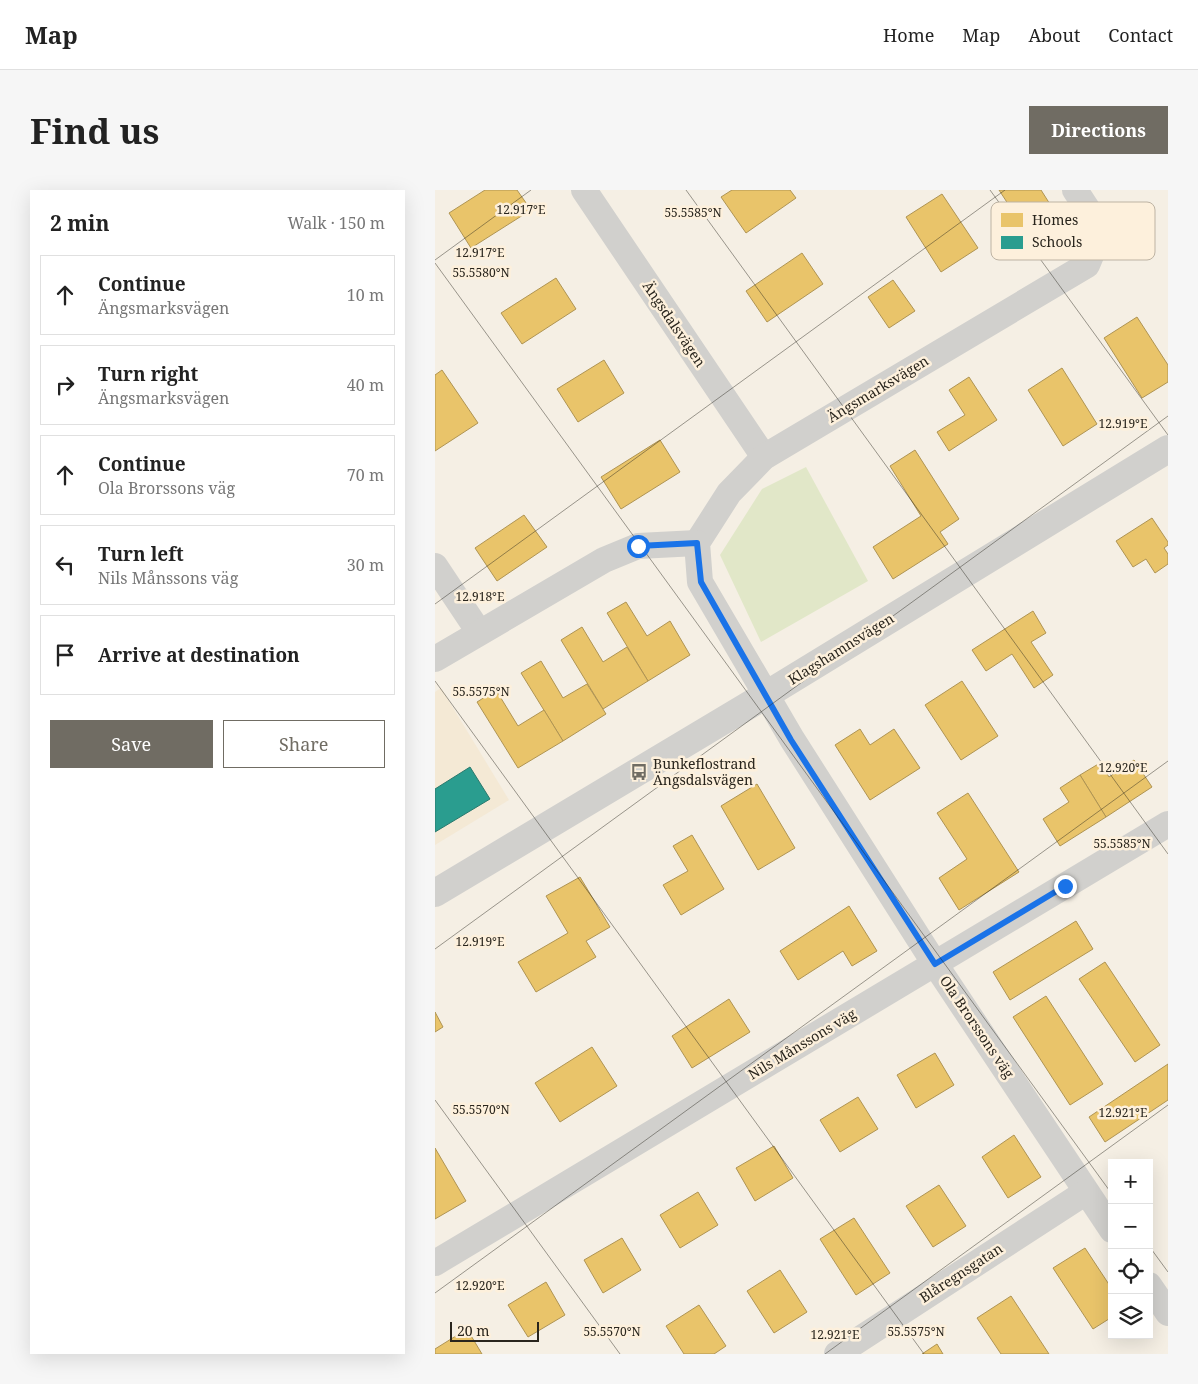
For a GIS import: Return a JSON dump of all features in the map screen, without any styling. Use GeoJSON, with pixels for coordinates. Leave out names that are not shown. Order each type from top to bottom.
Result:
{"type":"FeatureCollection","features":[{"type":"Feature","properties":{"kind":"street","name":"Ängsdalsvägen"},"geometry":{"type":"LineString","coordinates":[[584,190],[764,457]]}},
{"type":"Feature","properties":{"kind":"street","name":"Ängsmarksvägen"},"geometry":{"type":"LineString","coordinates":[[1075,190],[1083,202]]}},
{"type":"Feature","properties":{"kind":"street","name":"Ängsmarksvägen"},"geometry":{"type":"LineString","coordinates":[[697,543],[729,492],[764,457],[1087,265],[1089,260]]}},
{"type":"Feature","properties":{"kind":"street","name":"Klagshamnsvägen"},"geometry":{"type":"LineString","coordinates":[[435,894],[766,695],[1168,449]]}},
{"type":"Feature","properties":{"kind":"street"},"geometry":{"type":"LineString","coordinates":[[435,659],[604,560],[638,546],[697,543],[701,582],[766,695]]}},
{"type":"Feature","properties":{"kind":"street"},"geometry":{"type":"LineString","coordinates":[[435,566],[479,632]]}},
{"type":"Feature","properties":{"kind":"street","name":"Ola Brorssons väg"},"geometry":{"type":"LineString","coordinates":[[766,695],[791,740],[935,964],[1108,1224]]}},
{"type":"Feature","properties":{"kind":"street","name":"Nils Månssons väg"},"geometry":{"type":"LineString","coordinates":[[435,1263],[1168,824]]}},
{"type":"Feature","properties":{"kind":"street","name":"Blåregnsgatan"},"geometry":{"type":"LineString","coordinates":[[837,1354],[1086,1192]]}},
{"type":"Feature","properties":{"kind":"street"},"geometry":{"type":"LineString","coordinates":[[1153,1291],[1168,1313]]}},
{"type":"Feature","properties":{"kind":"shaded area"},"geometry":{"type":"Polygon","coordinates":[[[441,688],[509,800],[435,845],[435,692],[441,688]]]}},
{"type":"Feature","properties":{"kind":"green space"},"geometry":{"type":"Polygon","coordinates":[[[806,467],[868,581],[761,642],[720,555],[762,489],[806,467]]]}},
{"type":"Feature","properties":{"kind":"building: Homes"},"geometry":{"type":"Polygon","coordinates":[[[485,190],[517,190],[531,210],[471,248],[449,213],[485,190]]]}},
{"type":"Feature","properties":{"kind":"building: Homes"},"geometry":{"type":"Polygon","coordinates":[[[732,190],[790,190],[796,198],[746,233],[721,197],[732,190]]]}},
{"type":"Feature","properties":{"kind":"building: Homes"},"geometry":{"type":"Polygon","coordinates":[[[999,190],[1041,190],[1049,202],[1007,202],[999,190]]]}},
{"type":"Feature","properties":{"kind":"building: Homes"},"geometry":{"type":"Polygon","coordinates":[[[942,194],[978,248],[941,272],[906,217],[942,194]]]}},
{"type":"Feature","properties":{"kind":"building: Homes"},"geometry":{"type":"Polygon","coordinates":[[[802,253],[823,284],[767,322],[746,291],[802,253]]]}},
{"type":"Feature","properties":{"kind":"building: Homes"},"geometry":{"type":"Polygon","coordinates":[[[556,278],[576,309],[522,344],[501,313],[556,278]]]}},
{"type":"Feature","properties":{"kind":"building: Homes"},"geometry":{"type":"Polygon","coordinates":[[[893,280],[915,311],[889,328],[868,297],[893,280]]]}},
{"type":"Feature","properties":{"kind":"building: Homes"},"geometry":{"type":"Polygon","coordinates":[[[1137,317],[1168,365],[1168,382],[1142,398],[1104,338],[1137,317]]]}},
{"type":"Feature","properties":{"kind":"building: Homes"},"geometry":{"type":"Polygon","coordinates":[[[604,360],[624,393],[578,422],[557,389],[604,360]]]}},
{"type":"Feature","properties":{"kind":"building: Homes"},"geometry":{"type":"Polygon","coordinates":[[[1062,368],[1097,424],[1063,446],[1028,390],[1062,368]]]}},
{"type":"Feature","properties":{"kind":"building: Homes"},"geometry":{"type":"Polygon","coordinates":[[[442,370],[478,423],[435,451],[435,375],[442,370]]]}},
{"type":"Feature","properties":{"kind":"building: Homes"},"geometry":{"type":"Polygon","coordinates":[[[969,377],[997,420],[949,451],[937,432],[965,415],[949,390],[969,377]]]}},
{"type":"Feature","properties":{"kind":"building: Homes"},"geometry":{"type":"Polygon","coordinates":[[[660,440],[680,472],[621,509],[601,477],[660,440]]]}},
{"type":"Feature","properties":{"kind":"building: Homes"},"geometry":{"type":"Polygon","coordinates":[[[915,450],[959,519],[940,532],[948,544],[893,579],[873,547],[921,516],[890,466],[915,450]]]}},
{"type":"Feature","properties":{"kind":"building: Homes"},"geometry":{"type":"Polygon","coordinates":[[[524,515],[547,547],[497,581],[475,548],[524,515]]]}},
{"type":"Feature","properties":{"kind":"building: Homes"},"geometry":{"type":"Polygon","coordinates":[[[1152,518],[1168,542],[1168,545],[1164,548],[1168,554],[1168,564],[1155,573],[1146,559],[1133,567],[1116,541],[1152,518]]]}},
{"type":"Feature","properties":{"kind":"building: Homes"},"geometry":{"type":"Polygon","coordinates":[[[626,602],[647,636],[670,621],[690,655],[648,681],[607,613],[626,602]]]}},
{"type":"Feature","properties":{"kind":"building: Homes"},"geometry":{"type":"Polygon","coordinates":[[[1033,611],[1046,633],[1031,642],[1053,675],[1034,688],[1012,654],[986,671],[972,650],[1033,611]]]}},
{"type":"Feature","properties":{"kind":"building: Homes"},"geometry":{"type":"Polygon","coordinates":[[[582,627],[603,662],[627,647],[648,681],[603,709],[561,640],[582,627]]]}},
{"type":"Feature","properties":{"kind":"building: Homes"},"geometry":{"type":"Polygon","coordinates":[[[541,661],[563,698],[587,684],[606,714],[563,741],[521,673],[541,661]]]}},
{"type":"Feature","properties":{"kind":"building: Homes"},"geometry":{"type":"Polygon","coordinates":[[[962,681],[998,736],[961,760],[925,705],[962,681]]]}},
{"type":"Feature","properties":{"kind":"building: Homes"},"geometry":{"type":"Polygon","coordinates":[[[496,690],[518,726],[544,710],[563,741],[518,768],[477,702],[496,690]]]}},
{"type":"Feature","properties":{"kind":"building: Homes"},"geometry":{"type":"Polygon","coordinates":[[[860,729],[870,745],[894,729],[920,768],[870,800],[835,745],[860,729]]]}},
{"type":"Feature","properties":{"kind":"building: Homes"},"geometry":{"type":"Polygon","coordinates":[[[1134,760],[1152,787],[1106,817],[1080,775],[1100,763],[1109,777],[1134,760]]]}},
{"type":"Feature","properties":{"kind":"building: Homes"},"geometry":{"type":"Polygon","coordinates":[[[1080,775],[1106,817],[1060,846],[1043,819],[1069,802],[1060,788],[1080,775]]]}},
{"type":"Feature","properties":{"kind":"building: Homes"},"geometry":{"type":"Polygon","coordinates":[[[757,784],[795,848],[758,870],[721,806],[757,784]]]}},
{"type":"Feature","properties":{"kind":"building: Homes"},"geometry":{"type":"Polygon","coordinates":[[[968,793],[1019,872],[959,910],[939,878],[967,859],[937,813],[968,793]]]}},
{"type":"Feature","properties":{"kind":"building: Homes"},"geometry":{"type":"Polygon","coordinates":[[[692,835],[724,889],[681,915],[663,885],[688,871],[673,846],[692,835]]]}},
{"type":"Feature","properties":{"kind":"building: Homes"},"geometry":{"type":"Polygon","coordinates":[[[580,877],[610,927],[586,941],[596,957],[536,992],[518,962],[568,933],[546,896],[580,877]]]}},
{"type":"Feature","properties":{"kind":"building: Homes"},"geometry":{"type":"Polygon","coordinates":[[[849,906],[877,951],[852,966],[843,951],[798,980],[780,951],[849,906]]]}},
{"type":"Feature","properties":{"kind":"building: Homes"},"geometry":{"type":"Polygon","coordinates":[[[1076,921],[1093,949],[1010,1000],[993,972],[1076,921]]]}},
{"type":"Feature","properties":{"kind":"building: Homes"},"geometry":{"type":"Polygon","coordinates":[[[1105,962],[1160,1045],[1135,1062],[1079,979],[1105,962]]]}},
{"type":"Feature","properties":{"kind":"building: Homes"},"geometry":{"type":"Polygon","coordinates":[[[1046,996],[1103,1084],[1070,1105],[1013,1017],[1046,996]]]}},
{"type":"Feature","properties":{"kind":"building: Homes"},"geometry":{"type":"Polygon","coordinates":[[[729,999],[750,1032],[692,1068],[672,1036],[729,999]]]}},
{"type":"Feature","properties":{"kind":"building: Homes"},"geometry":{"type":"Polygon","coordinates":[[[435,1012],[443,1027],[435,1032],[435,1012]]]}},
{"type":"Feature","properties":{"kind":"building: Homes"},"geometry":{"type":"Polygon","coordinates":[[[592,1047],[617,1086],[560,1122],[535,1083],[592,1047]]]}},
{"type":"Feature","properties":{"kind":"building: Homes"},"geometry":{"type":"Polygon","coordinates":[[[935,1053],[954,1085],[916,1108],[897,1075],[935,1053]]]}},
{"type":"Feature","properties":{"kind":"building: Homes"},"geometry":{"type":"Polygon","coordinates":[[[1168,1064],[1168,1100],[1105,1142],[1089,1117],[1168,1064]]]}},
{"type":"Feature","properties":{"kind":"building: Homes"},"geometry":{"type":"Polygon","coordinates":[[[858,1097],[878,1129],[840,1152],[820,1120],[858,1097]]]}},
{"type":"Feature","properties":{"kind":"building: Homes"},"geometry":{"type":"Polygon","coordinates":[[[1014,1135],[1041,1177],[1008,1198],[982,1157],[1014,1135]]]}},
{"type":"Feature","properties":{"kind":"building: Homes"},"geometry":{"type":"Polygon","coordinates":[[[774,1146],[793,1178],[755,1201],[736,1168],[774,1146]]]}},
{"type":"Feature","properties":{"kind":"building: Homes"},"geometry":{"type":"Polygon","coordinates":[[[435,1148],[466,1201],[435,1219],[435,1148]]]}},
{"type":"Feature","properties":{"kind":"building: Homes"},"geometry":{"type":"Polygon","coordinates":[[[939,1185],[966,1226],[933,1247],[906,1206],[939,1185]]]}},
{"type":"Feature","properties":{"kind":"building: Homes"},"geometry":{"type":"Polygon","coordinates":[[[698,1192],[718,1225],[680,1248],[660,1215],[698,1192]]]}},
{"type":"Feature","properties":{"kind":"building: Homes"},"geometry":{"type":"Polygon","coordinates":[[[854,1218],[890,1273],[856,1295],[820,1239],[854,1218]]]}},
{"type":"Feature","properties":{"kind":"building: Homes"},"geometry":{"type":"Polygon","coordinates":[[[622,1238],[641,1270],[603,1293],[584,1260],[622,1238]]]}},
{"type":"Feature","properties":{"kind":"building: Homes"},"geometry":{"type":"Polygon","coordinates":[[[1085,1248],[1108,1283],[1108,1320],[1093,1329],[1053,1268],[1085,1248]]]}},
{"type":"Feature","properties":{"kind":"building: Homes"},"geometry":{"type":"Polygon","coordinates":[[[780,1270],[807,1312],[774,1333],[747,1291],[780,1270]]]}},
{"type":"Feature","properties":{"kind":"building: Homes"},"geometry":{"type":"Polygon","coordinates":[[[546,1282],[565,1315],[528,1337],[508,1305],[546,1282]]]}},
{"type":"Feature","properties":{"kind":"building: Homes"},"geometry":{"type":"Polygon","coordinates":[[[1011,1296],[1049,1354],[1001,1354],[977,1318],[1011,1296]]]}},
{"type":"Feature","properties":{"kind":"building: Homes"},"geometry":{"type":"Polygon","coordinates":[[[699,1305],[726,1346],[714,1354],[684,1354],[666,1326],[699,1305]]]}},
{"type":"Feature","properties":{"kind":"building: Homes"},"geometry":{"type":"Polygon","coordinates":[[[467,1329],[482,1354],[435,1354],[435,1349],[467,1329]]]}},
{"type":"Feature","properties":{"kind":"building: Homes"},"geometry":{"type":"Polygon","coordinates":[[[937,1344],[943,1354],[922,1354],[937,1344]]]}},
{"type":"Feature","properties":{"kind":"building: Schools"},"geometry":{"type":"Polygon","coordinates":[[[470,767],[490,799],[435,832],[435,789],[470,767]]]}},
{"type":"Feature","properties":{"kind":"place","name":"Bunkeflostrand Ängsdalsvägen"},"geometry":{"type":"Point","coordinates":[639,772]}},
{"type":"Feature","properties":{"kind":"route"},"geometry":{"type":"LineString","coordinates":[[638,546],[697,543],[701,582],[791,740],[935,964],[1065,886]]}}]}
